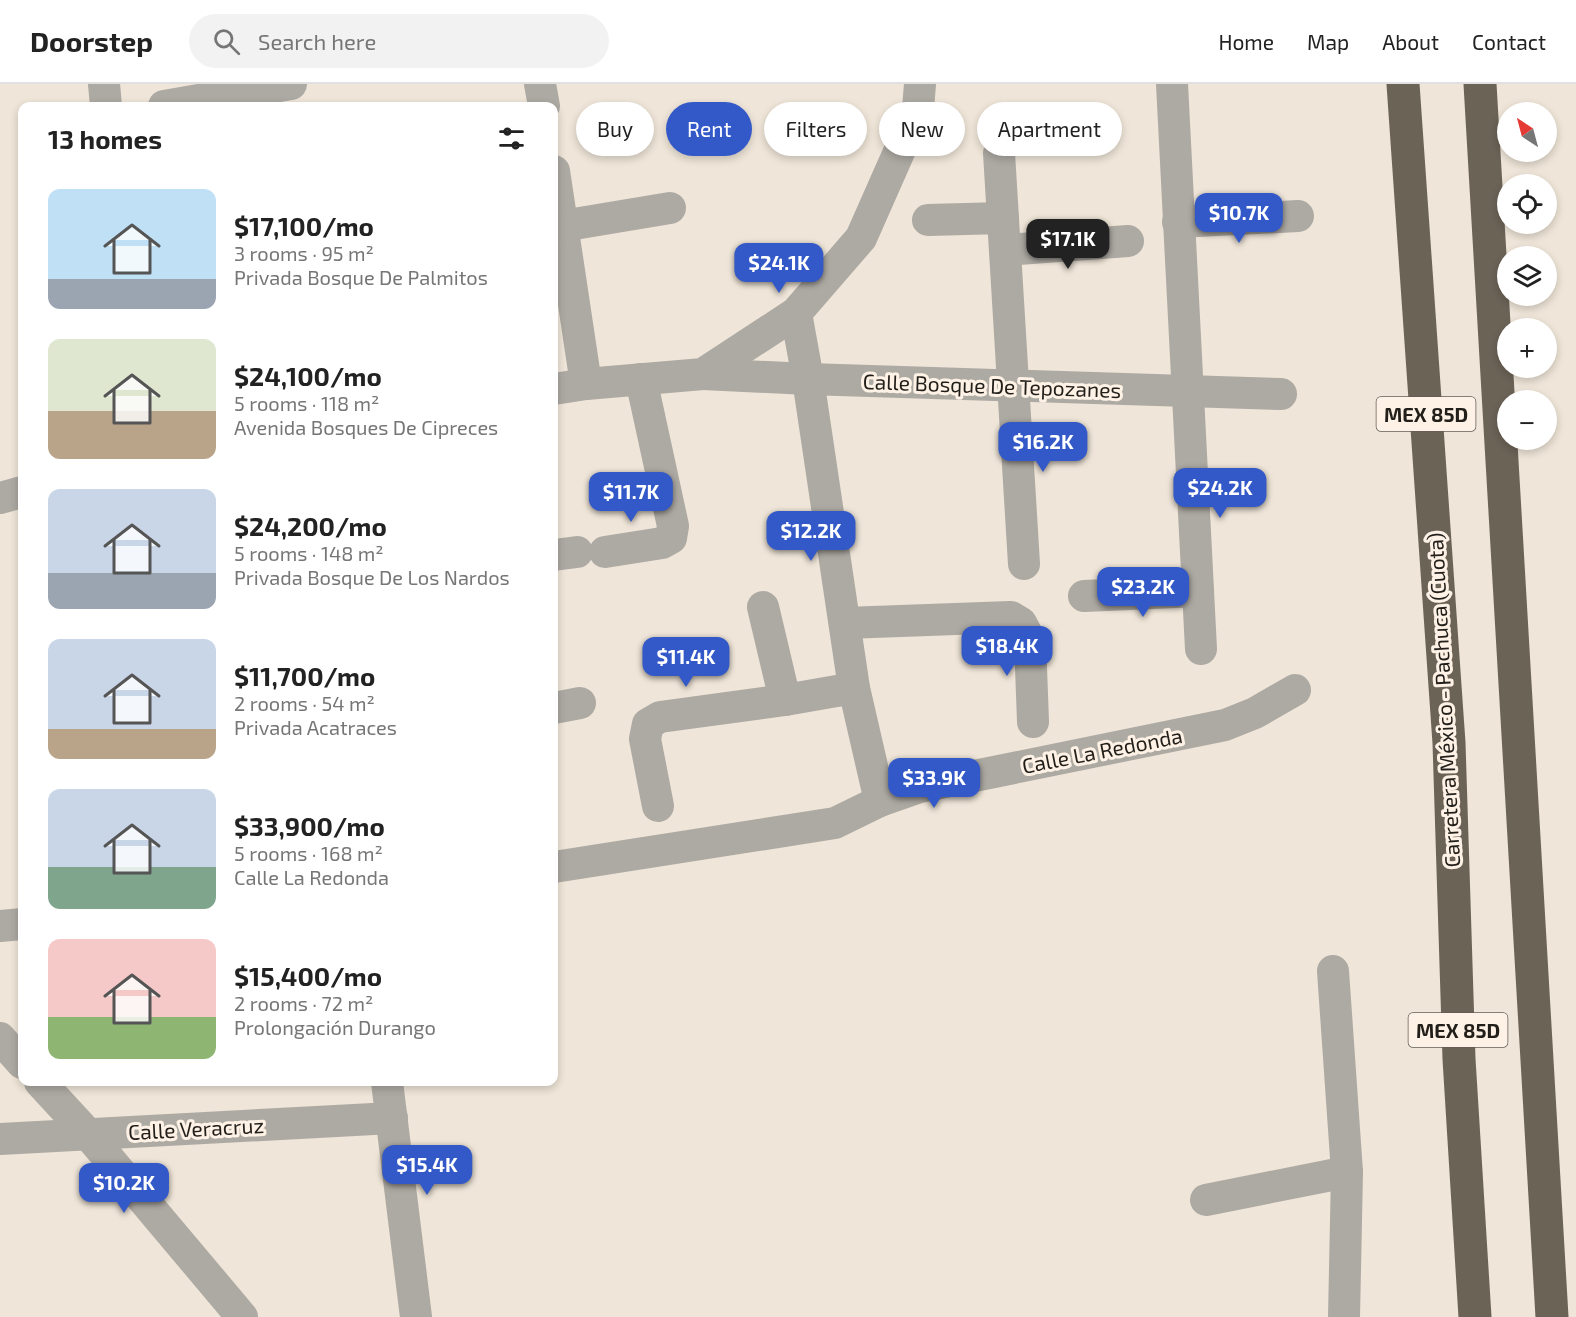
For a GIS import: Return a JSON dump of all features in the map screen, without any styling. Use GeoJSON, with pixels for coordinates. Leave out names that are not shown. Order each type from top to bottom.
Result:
{"type":"FeatureCollection","features":[{"type":"Feature","properties":{"kind":"highway","name":"Carretera México - Pachuca (Cuota)"},"geometry":{"type":"LineString","coordinates":[[1403,84],[1449,743],[1459,1059],[1475,1317]]}},
{"type":"Feature","properties":{"kind":"highway","name":"MEX 85D"},"geometry":{"type":"LineString","coordinates":[[1480,84],[1552,1317]]}},
{"type":"Feature","properties":{"kind":"street"},"geometry":{"type":"LineString","coordinates":[[104,84],[106,102]]}},
{"type":"Feature","properties":{"kind":"street"},"geometry":{"type":"LineString","coordinates":[[184,102],[260,87],[291,84]]}},
{"type":"Feature","properties":{"kind":"street"},"geometry":{"type":"LineString","coordinates":[[540,84],[543,102]]}},
{"type":"Feature","properties":{"kind":"street"},"geometry":{"type":"LineString","coordinates":[[703,374],[796,312],[861,238],[918,109],[920,84]]}},
{"type":"Feature","properties":{"kind":"street"},"geometry":{"type":"LineString","coordinates":[[1172,84],[1201,649]]}},
{"type":"Feature","properties":{"kind":"street"},"geometry":{"type":"LineString","coordinates":[[999,156],[1024,564]]}},
{"type":"Feature","properties":{"kind":"street"},"geometry":{"type":"LineString","coordinates":[[558,198],[586,384]]}},
{"type":"Feature","properties":{"kind":"street"},"geometry":{"type":"LineString","coordinates":[[562,226],[670,208]]}},
{"type":"Feature","properties":{"kind":"street"},"geometry":{"type":"LineString","coordinates":[[1178,222],[1298,216]]}},
{"type":"Feature","properties":{"kind":"street"},"geometry":{"type":"LineString","coordinates":[[928,220],[1003,218]]}},
{"type":"Feature","properties":{"kind":"street"},"geometry":{"type":"LineString","coordinates":[[1005,250],[1128,241]]}},
{"type":"Feature","properties":{"kind":"street"},"geometry":{"type":"LineString","coordinates":[[796,312],[854,688],[880,801]]}},
{"type":"Feature","properties":{"kind":"street","name":"Calle Bosque De Tepozanes"},"geometry":{"type":"LineString","coordinates":[[558,388],[703,374],[1281,394]]}},
{"type":"Feature","properties":{"kind":"street"},"geometry":{"type":"LineString","coordinates":[[578,553],[662,543],[671,538],[673,526],[641,379]]}},
{"type":"Feature","properties":{"kind":"street"},"geometry":{"type":"LineString","coordinates":[[0,498],[18,493]]}},
{"type":"Feature","properties":{"kind":"street"},"geometry":{"type":"LineString","coordinates":[[1084,596],[1198,591]]}},
{"type":"Feature","properties":{"kind":"street"},"geometry":{"type":"LineString","coordinates":[[763,607],[784,700]]}},
{"type":"Feature","properties":{"kind":"street"},"geometry":{"type":"LineString","coordinates":[[845,623],[1011,617],[1021,622],[1030,640],[1034,722]]}},
{"type":"Feature","properties":{"kind":"street"},"geometry":{"type":"LineString","coordinates":[[658,806],[645,739],[648,724],[660,717],[854,688]]}},
{"type":"Feature","properties":{"kind":"street","name":"Calle La Redonda"},"geometry":{"type":"LineString","coordinates":[[558,866],[836,823],[880,801],[920,787],[1226,725],[1255,713],[1295,690]]}},
{"type":"Feature","properties":{"kind":"street"},"geometry":{"type":"LineString","coordinates":[[0,926],[18,924]]}},
{"type":"Feature","properties":{"kind":"street"},"geometry":{"type":"LineString","coordinates":[[1333,971],[1347,1172],[1344,1317]]}},
{"type":"Feature","properties":{"kind":"street"},"geometry":{"type":"LineString","coordinates":[[0,1038],[18,1058]]}},
{"type":"Feature","properties":{"kind":"street"},"geometry":{"type":"LineString","coordinates":[[44,1086],[88,1134],[242,1317]]}},
{"type":"Feature","properties":{"kind":"street"},"geometry":{"type":"LineString","coordinates":[[388,1086],[417,1317]]}},
{"type":"Feature","properties":{"kind":"street","name":"Calle Veracruz"},"geometry":{"type":"LineString","coordinates":[[0,1139],[392,1118]]}},
{"type":"Feature","properties":{"kind":"street"},"geometry":{"type":"LineString","coordinates":[[1206,1200],[1347,1172]]}}]}
